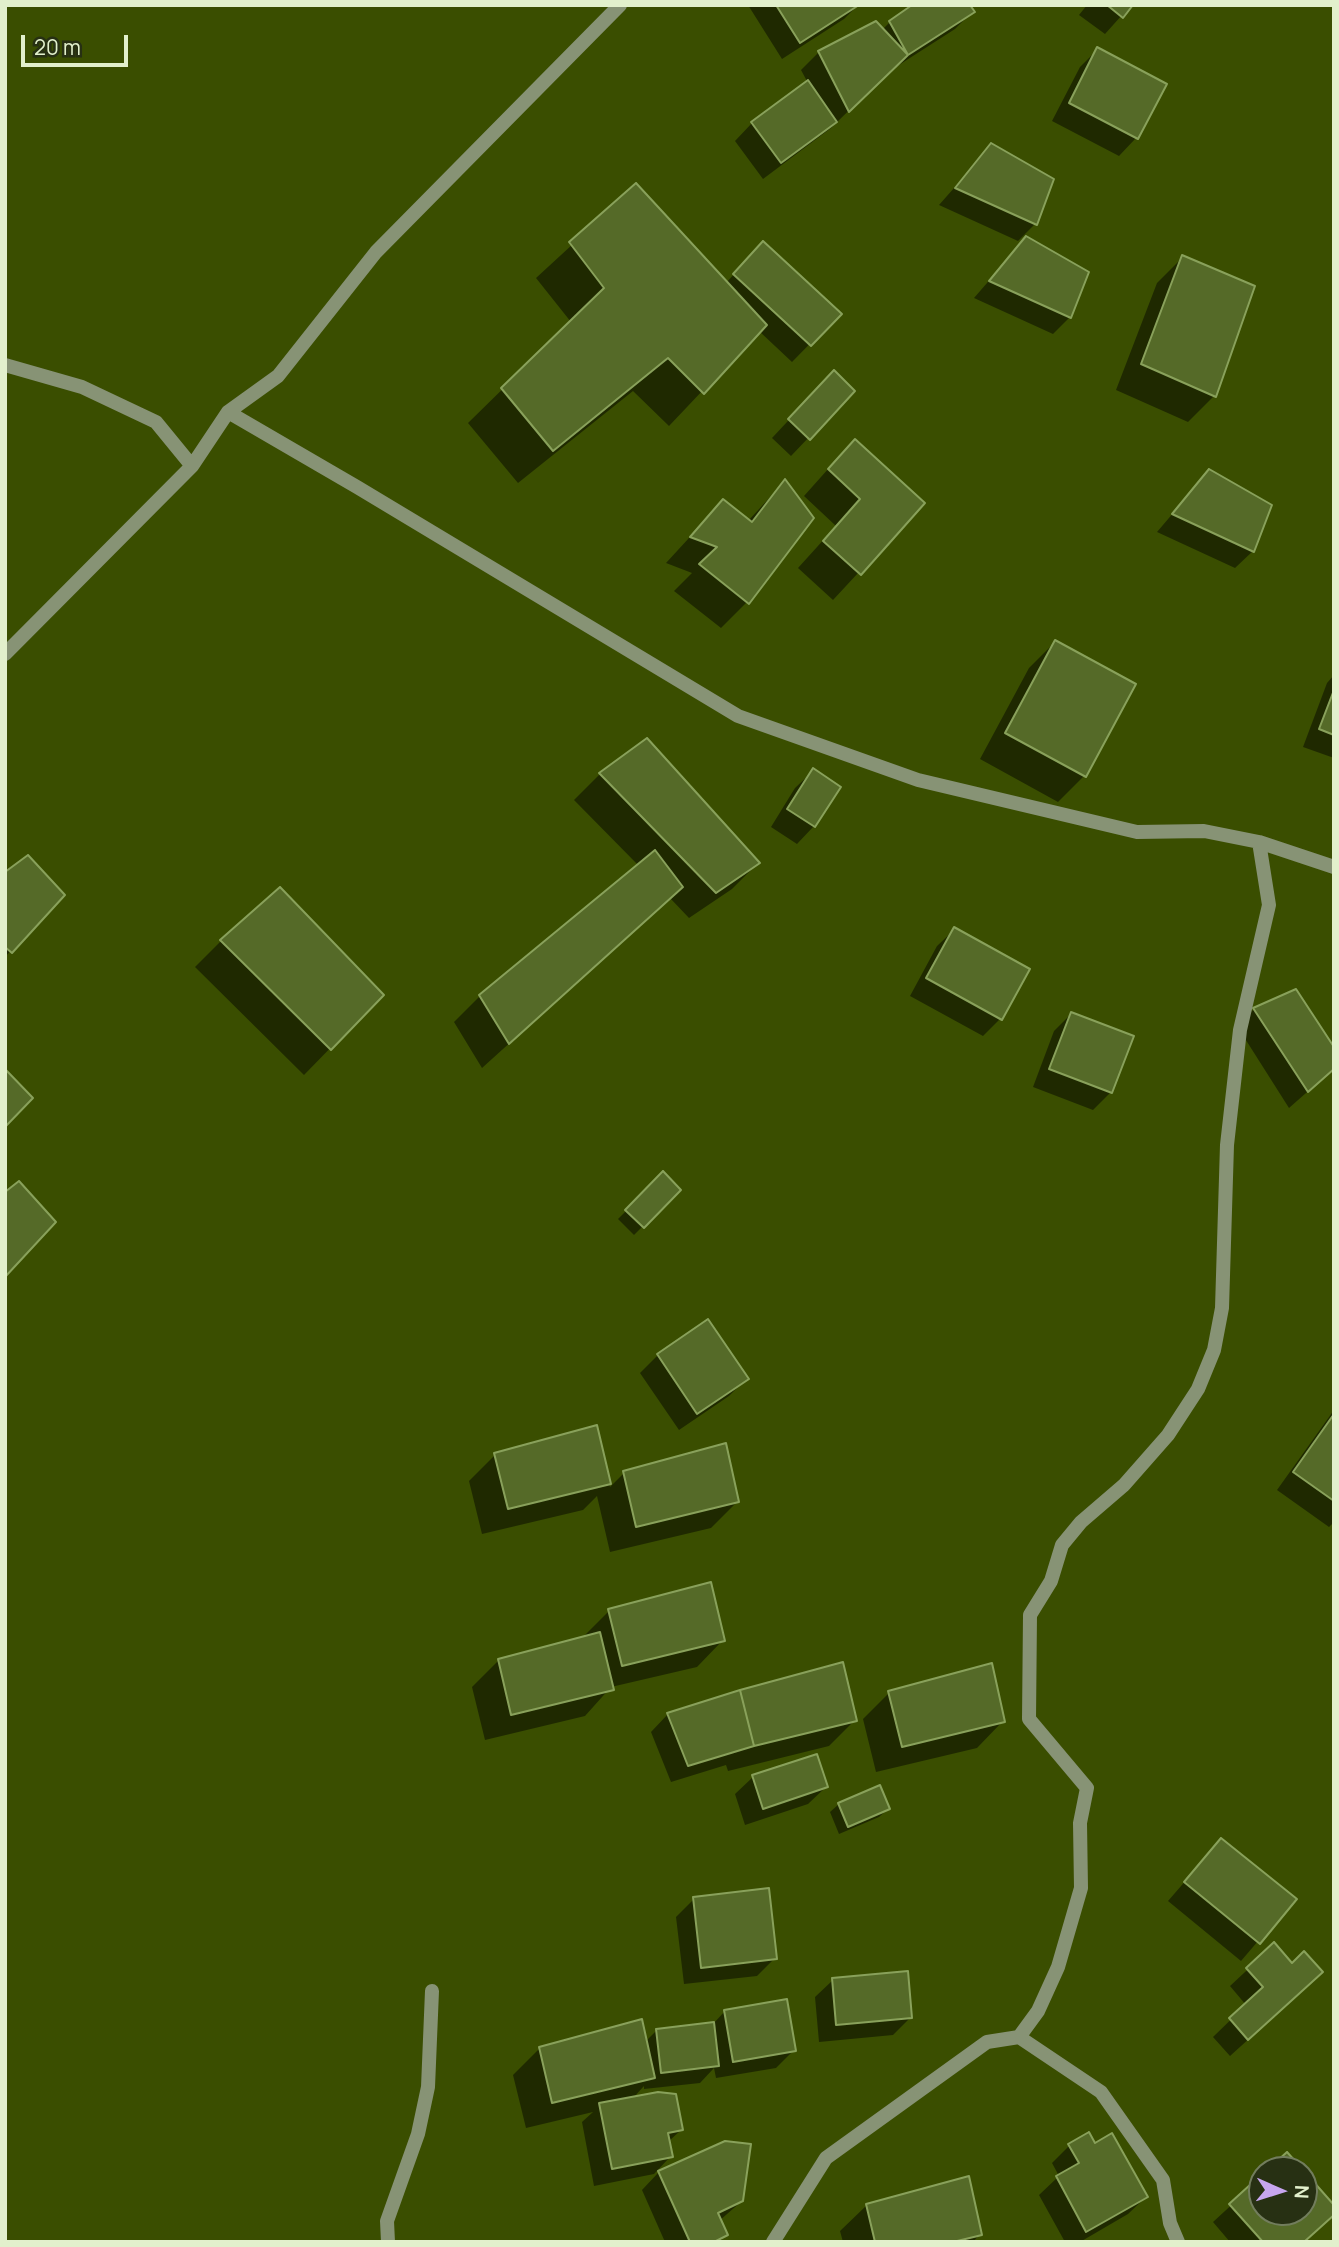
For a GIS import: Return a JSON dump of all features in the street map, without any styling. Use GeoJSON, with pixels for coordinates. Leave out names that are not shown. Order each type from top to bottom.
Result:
{"type":"FeatureCollection","features":[{"type":"Feature","properties":{"kind":"street"},"geometry":{"type":"LineString","coordinates":[[5,654],[192,466],[228,412],[278,376],[376,252],[620,5]]}},
{"type":"Feature","properties":{"kind":"street"},"geometry":{"type":"LineString","coordinates":[[5,365],[82,387],[156,422],[192,466]]}},
{"type":"Feature","properties":{"kind":"street"},"geometry":{"type":"LineString","coordinates":[[228,412],[357,486],[738,716],[804,742],[931,783],[1137,832],[1204,831],[1259,842],[1334,867]]}},
{"type":"Feature","properties":{"kind":"street"},"geometry":{"type":"LineString","coordinates":[[1019,2037],[1038,2011],[1058,1968],[1081,1888],[1080,1823],[1087,1788],[1029,1718],[1030,1615],[1051,1581],[1062,1545],[1081,1522],[1124,1485],[1168,1435],[1198,1389],[1214,1350],[1222,1308],[1227,1145],[1240,1030],[1269,905],[1259,842]]}},
{"type":"Feature","properties":{"kind":"street"},"geometry":{"type":"LineString","coordinates":[[388,2242],[387,2221],[418,2134],[428,2087],[432,1992]]}},
{"type":"Feature","properties":{"kind":"street"},"geometry":{"type":"LineString","coordinates":[[774,2242],[826,2158],[987,2042],[1019,2037],[1101,2092],[1163,2180],[1170,2223],[1178,2242]]}},
{"type":"Feature","properties":{"kind":"building"},"geometry":{"type":"Polygon","coordinates":[[[776,5],[859,5],[800,43],[776,5]]]}},
{"type":"Feature","properties":{"kind":"building"},"geometry":{"type":"Polygon","coordinates":[[[912,5],[970,5],[975,12],[908,55],[889,21],[912,5]]]}},
{"type":"Feature","properties":{"kind":"building"},"geometry":{"type":"Polygon","coordinates":[[[1107,5],[1133,5],[1123,18],[1107,5]]]}},
{"type":"Feature","properties":{"kind":"building"},"geometry":{"type":"Polygon","coordinates":[[[876,21],[908,55],[849,112],[818,51],[876,21]]]}},
{"type":"Feature","properties":{"kind":"building"},"geometry":{"type":"Polygon","coordinates":[[[1097,47],[1167,84],[1138,139],[1069,103],[1097,47]]]}},
{"type":"Feature","properties":{"kind":"building"},"geometry":{"type":"Polygon","coordinates":[[[808,80],[837,122],[781,163],[751,122],[808,80]]]}},
{"type":"Feature","properties":{"kind":"building"},"geometry":{"type":"Polygon","coordinates":[[[991,143],[1054,179],[1037,225],[955,188],[991,143]]]}},
{"type":"Feature","properties":{"kind":"building"},"geometry":{"type":"Polygon","coordinates":[[[636,183],[767,325],[704,394],[668,358],[553,451],[501,388],[604,288],[569,242],[636,183]]]}},
{"type":"Feature","properties":{"kind":"building"},"geometry":{"type":"Polygon","coordinates":[[[1026,236],[1089,272],[1071,318],[989,281],[1026,236]]]}},
{"type":"Feature","properties":{"kind":"building"},"geometry":{"type":"Polygon","coordinates":[[[763,241],[842,314],[811,346],[733,274],[763,241]]]}},
{"type":"Feature","properties":{"kind":"building"},"geometry":{"type":"Polygon","coordinates":[[[1182,255],[1255,286],[1216,397],[1141,364],[1182,255]]]}},
{"type":"Feature","properties":{"kind":"building"},"geometry":{"type":"Polygon","coordinates":[[[834,370],[855,391],[810,440],[788,419],[834,370]]]}},
{"type":"Feature","properties":{"kind":"building"},"geometry":{"type":"Polygon","coordinates":[[[855,439],[925,503],[861,575],[823,541],[860,499],[828,469],[855,439]]]}},
{"type":"Feature","properties":{"kind":"building"},"geometry":{"type":"Polygon","coordinates":[[[1209,469],[1272,505],[1254,552],[1172,514],[1209,469]]]}},
{"type":"Feature","properties":{"kind":"building"},"geometry":{"type":"Polygon","coordinates":[[[785,479],[814,518],[749,604],[699,564],[717,547],[690,537],[723,499],[752,522],[785,479]]]}},
{"type":"Feature","properties":{"kind":"building"},"geometry":{"type":"Polygon","coordinates":[[[1055,640],[1136,684],[1086,777],[1005,733],[1055,640]]]}},
{"type":"Feature","properties":{"kind":"building"},"geometry":{"type":"Polygon","coordinates":[[[1334,690],[1334,735],[1319,729],[1334,690]]]}},
{"type":"Feature","properties":{"kind":"building"},"geometry":{"type":"Polygon","coordinates":[[[647,738],[760,863],[716,893],[599,773],[647,738]]]}},
{"type":"Feature","properties":{"kind":"building"},"geometry":{"type":"Polygon","coordinates":[[[813,768],[841,787],[815,827],[787,809],[813,768]]]}},
{"type":"Feature","properties":{"kind":"building"},"geometry":{"type":"Polygon","coordinates":[[[655,850],[683,887],[509,1044],[479,995],[655,850]]]}},
{"type":"Feature","properties":{"kind":"building"},"geometry":{"type":"Polygon","coordinates":[[[28,855],[65,895],[12,953],[5,947],[5,872],[28,855]]]}},
{"type":"Feature","properties":{"kind":"building"},"geometry":{"type":"Polygon","coordinates":[[[280,887],[384,995],[331,1050],[220,940],[280,887]]]}},
{"type":"Feature","properties":{"kind":"building"},"geometry":{"type":"Polygon","coordinates":[[[954,927],[1030,969],[1002,1020],[926,978],[954,927]]]}},
{"type":"Feature","properties":{"kind":"building"},"geometry":{"type":"Polygon","coordinates":[[[1296,989],[1334,1047],[1334,1069],[1308,1092],[1253,1008],[1296,989]]]}},
{"type":"Feature","properties":{"kind":"building"},"geometry":{"type":"Polygon","coordinates":[[[1071,1012],[1134,1036],[1112,1093],[1049,1069],[1071,1012]]]}},
{"type":"Feature","properties":{"kind":"building"},"geometry":{"type":"Polygon","coordinates":[[[5,1069],[33,1098],[5,1127],[5,1069]]]}},
{"type":"Feature","properties":{"kind":"building"},"geometry":{"type":"Polygon","coordinates":[[[663,1171],[681,1190],[644,1228],[625,1210],[663,1171]]]}},
{"type":"Feature","properties":{"kind":"building"},"geometry":{"type":"Polygon","coordinates":[[[19,1181],[56,1222],[5,1277],[5,1192],[19,1181]]]}},
{"type":"Feature","properties":{"kind":"building"},"geometry":{"type":"Polygon","coordinates":[[[708,1319],[749,1379],[697,1414],[657,1354],[708,1319]]]}},
{"type":"Feature","properties":{"kind":"building"},"geometry":{"type":"Polygon","coordinates":[[[1334,1414],[1334,1501],[1293,1472],[1334,1414]]]}},
{"type":"Feature","properties":{"kind":"building"},"geometry":{"type":"Polygon","coordinates":[[[597,1425],[611,1484],[508,1509],[494,1453],[597,1425]]]}},
{"type":"Feature","properties":{"kind":"building"},"geometry":{"type":"Polygon","coordinates":[[[726,1443],[739,1502],[636,1527],[623,1471],[726,1443]]]}},
{"type":"Feature","properties":{"kind":"building"},"geometry":{"type":"Polygon","coordinates":[[[711,1582],[725,1641],[622,1666],[608,1609],[711,1582]]]}},
{"type":"Feature","properties":{"kind":"building"},"geometry":{"type":"Polygon","coordinates":[[[600,1632],[614,1690],[511,1715],[498,1659],[600,1632]]]}},
{"type":"Feature","properties":{"kind":"building"},"geometry":{"type":"Polygon","coordinates":[[[843,1662],[857,1721],[754,1746],[740,1690],[843,1662]]]}},
{"type":"Feature","properties":{"kind":"building"},"geometry":{"type":"Polygon","coordinates":[[[992,1663],[1005,1722],[902,1747],[888,1691],[992,1663]]]}},
{"type":"Feature","properties":{"kind":"building"},"geometry":{"type":"Polygon","coordinates":[[[740,1690],[754,1746],[688,1766],[667,1713],[740,1690]]]}},
{"type":"Feature","properties":{"kind":"building"},"geometry":{"type":"Polygon","coordinates":[[[817,1754],[828,1787],[763,1809],[752,1775],[817,1754]]]}},
{"type":"Feature","properties":{"kind":"building"},"geometry":{"type":"Polygon","coordinates":[[[880,1785],[890,1809],[848,1827],[838,1803],[880,1785]]]}},
{"type":"Feature","properties":{"kind":"building"},"geometry":{"type":"Polygon","coordinates":[[[1221,1838],[1297,1899],[1260,1944],[1184,1882],[1221,1838]]]}},
{"type":"Feature","properties":{"kind":"building"},"geometry":{"type":"Polygon","coordinates":[[[769,1888],[777,1959],[701,1968],[693,1897],[769,1888]]]}},
{"type":"Feature","properties":{"kind":"building"},"geometry":{"type":"Polygon","coordinates":[[[1274,1942],[1292,1963],[1304,1951],[1323,1972],[1248,2040],[1229,2018],[1263,1987],[1246,1968],[1274,1942]]]}},
{"type":"Feature","properties":{"kind":"building"},"geometry":{"type":"Polygon","coordinates":[[[908,1971],[912,2018],[836,2025],[832,1978],[908,1971]]]}},
{"type":"Feature","properties":{"kind":"building"},"geometry":{"type":"Polygon","coordinates":[[[787,1999],[796,2051],[733,2062],[724,2010],[787,1999]]]}},
{"type":"Feature","properties":{"kind":"building"},"geometry":{"type":"Polygon","coordinates":[[[642,2019],[655,2078],[552,2103],[539,2047],[642,2019]]]}},
{"type":"Feature","properties":{"kind":"building"},"geometry":{"type":"Polygon","coordinates":[[[714,2022],[719,2066],[661,2073],[656,2029],[714,2022]]]}},
{"type":"Feature","properties":{"kind":"building"},"geometry":{"type":"Polygon","coordinates":[[[658,2092],[676,2094],[683,2130],[668,2133],[673,2157],[612,2169],[599,2103],[658,2092]]]}},
{"type":"Feature","properties":{"kind":"building"},"geometry":{"type":"Polygon","coordinates":[[[1089,2132],[1095,2143],[1112,2133],[1148,2197],[1086,2232],[1056,2176],[1079,2163],[1068,2144],[1089,2132]]]}},
{"type":"Feature","properties":{"kind":"building"},"geometry":{"type":"Polygon","coordinates":[[[725,2141],[751,2144],[743,2201],[718,2213],[728,2235],[714,2242],[690,2242],[658,2171],[725,2141]]]}},
{"type":"Feature","properties":{"kind":"building"},"geometry":{"type":"Polygon","coordinates":[[[969,2176],[982,2235],[953,2242],[875,2242],[866,2204],[969,2176]]]}},
{"type":"Feature","properties":{"kind":"building"},"geometry":{"type":"Polygon","coordinates":[[[1248,2187],[1248,2225],[1229,2204],[1248,2187]]]}},
{"type":"Feature","properties":{"kind":"building"},"geometry":{"type":"Polygon","coordinates":[[[1318,2187],[1334,2205],[1334,2215],[1304,2242],[1263,2242],[1249,2226],[1318,2226],[1318,2187]]]}}]}
